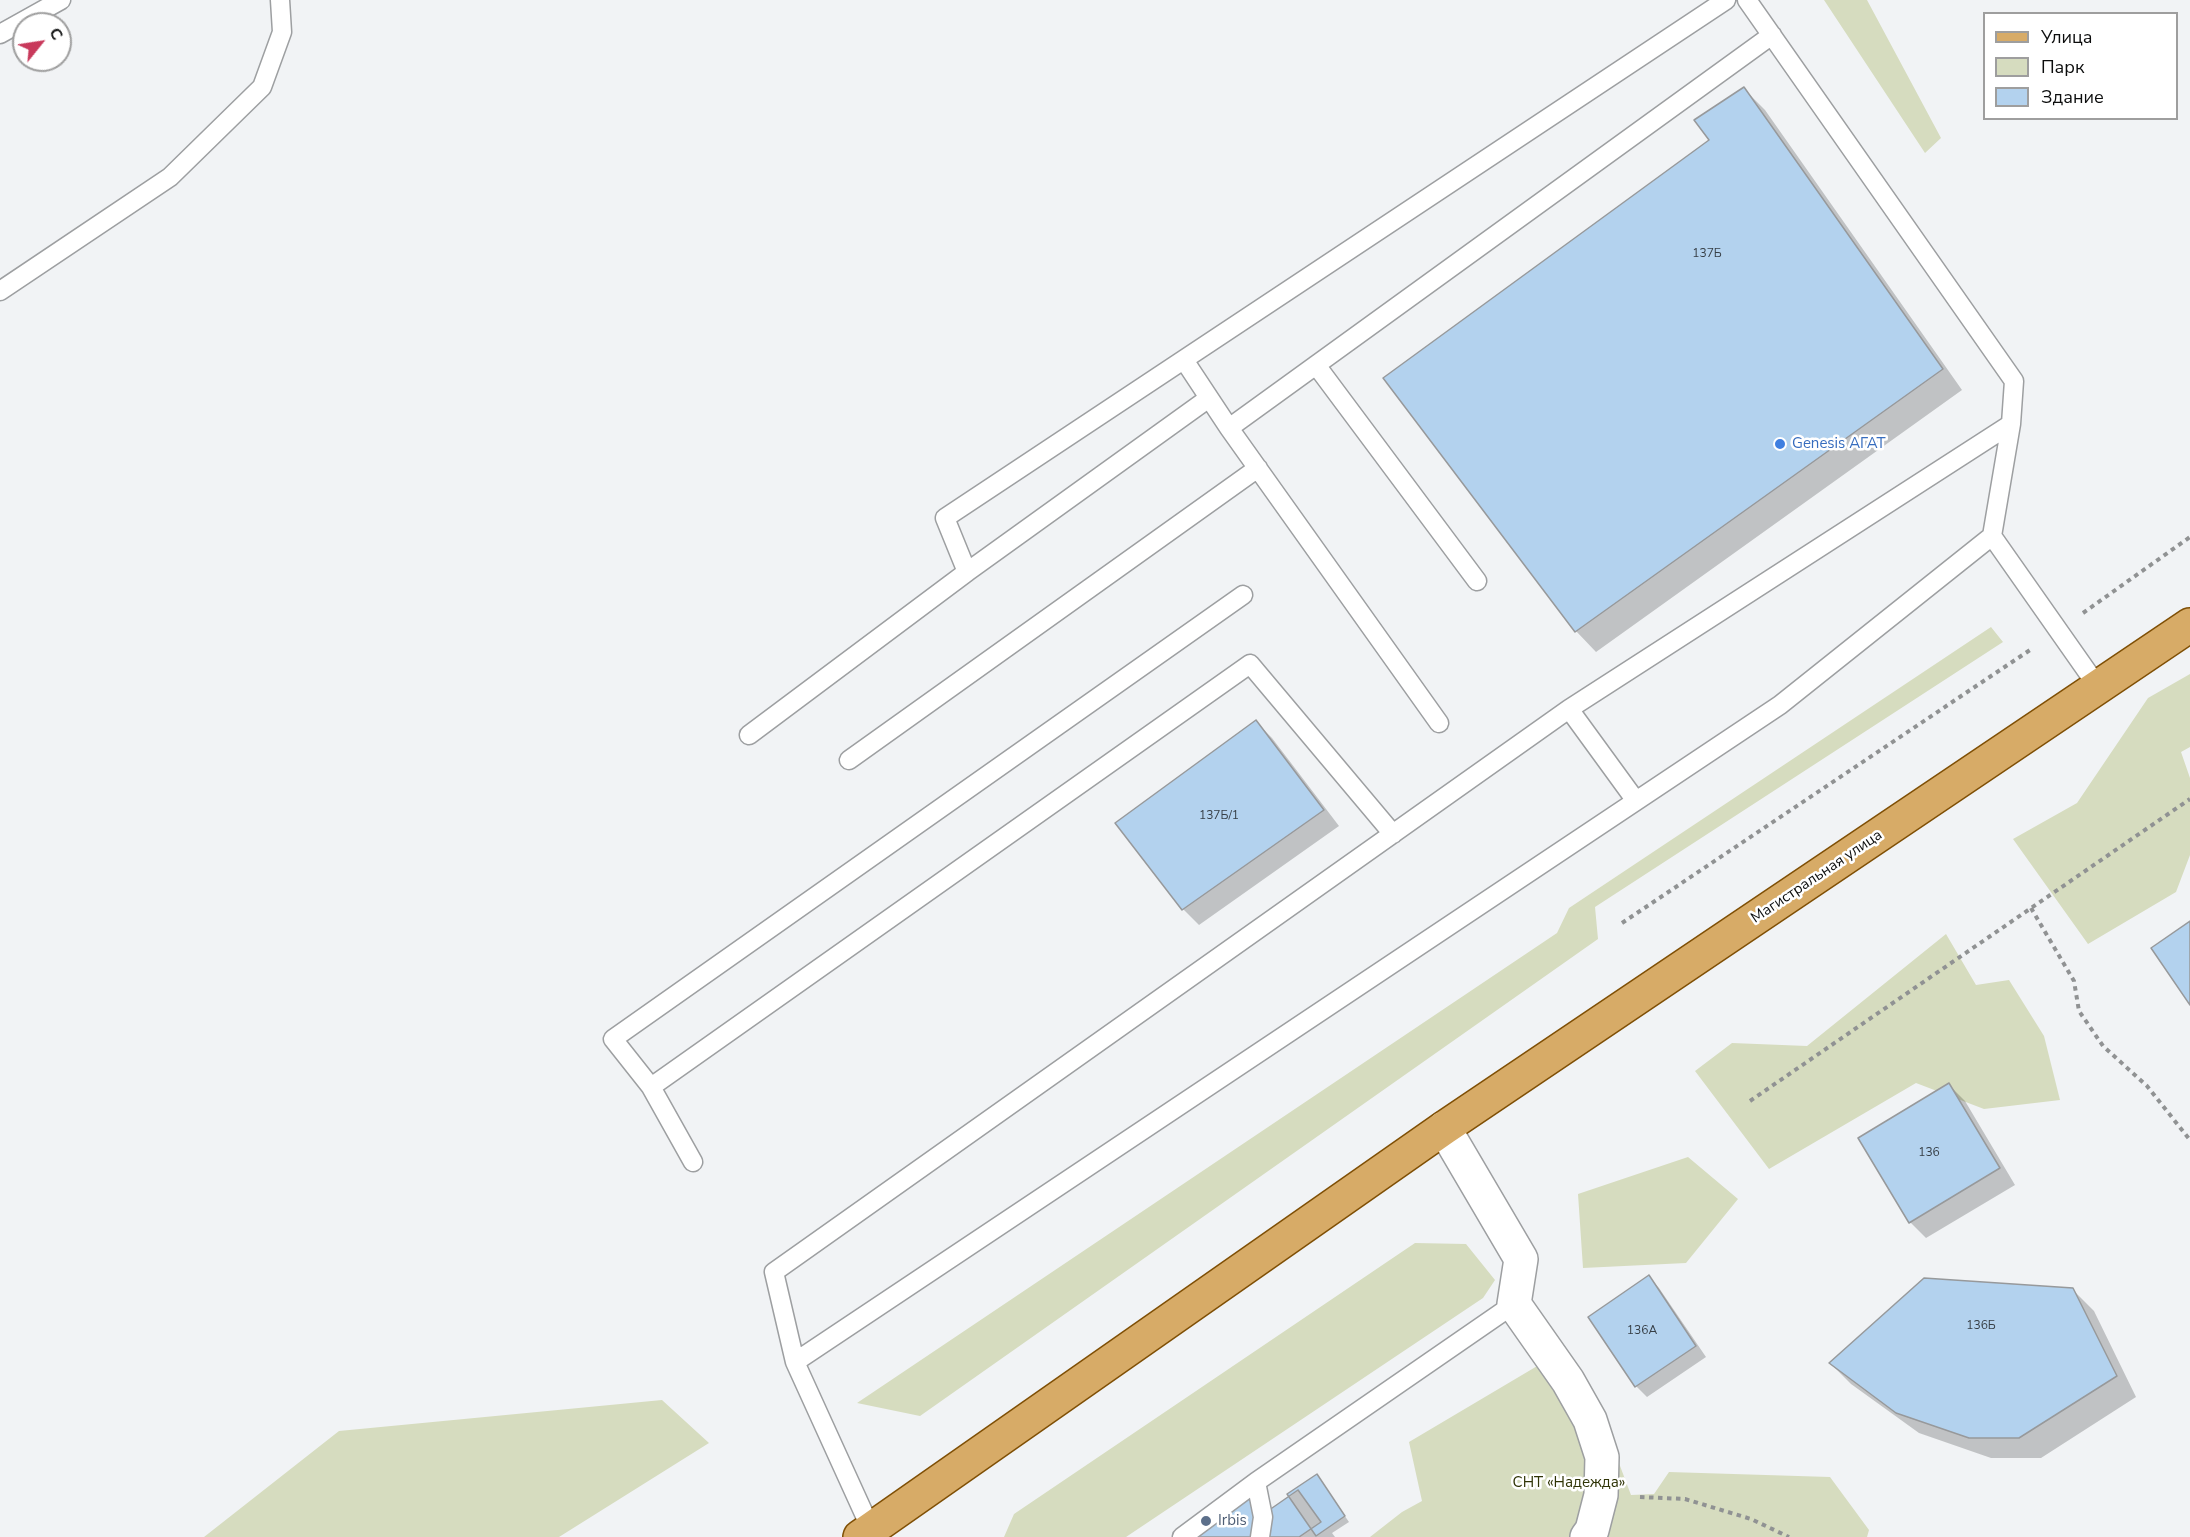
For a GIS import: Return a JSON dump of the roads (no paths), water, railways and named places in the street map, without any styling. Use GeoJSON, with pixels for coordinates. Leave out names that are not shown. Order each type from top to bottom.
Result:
{"type":"FeatureCollection","features":[{"type":"Feature","properties":{"kind":"main road","name":"Магистральная улица"},"geometry":{"type":"LineString","coordinates":[[865,1533],[1444,1128],[2190,625]]}},
{"type":"Feature","properties":{"kind":"street"},"geometry":{"type":"LineString","coordinates":[[1444,1128],[1521,1259],[1514,1304],[1568,1381],[1590,1420],[1602,1457],[1601,1495],[1592,1530],[1587,1537]]}},
{"type":"Feature","properties":{"kind":"lane"},"geometry":{"type":"LineString","coordinates":[[0,34],[61,0]]}},
{"type":"Feature","properties":{"kind":"lane"},"geometry":{"type":"LineString","coordinates":[[0,291],[170,177],[262,87],[282,32],[280,0]]}},
{"type":"Feature","properties":{"kind":"lane"},"geometry":{"type":"LineString","coordinates":[[967,572],[945,518],[1726,0]]}},
{"type":"Feature","properties":{"kind":"lane"},"geometry":{"type":"LineString","coordinates":[[795,1362],[1780,705],[1992,536],[2011,424],[2014,381],[1747,0]]}},
{"type":"Feature","properties":{"kind":"lane"},"geometry":{"type":"LineString","coordinates":[[1229,428],[1772,35]]}},
{"type":"Feature","properties":{"kind":"lane"},"geometry":{"type":"LineString","coordinates":[[1184,360],[1229,428],[1439,723]]}},
{"type":"Feature","properties":{"kind":"lane"},"geometry":{"type":"LineString","coordinates":[[1317,364],[1477,581]]}},
{"type":"Feature","properties":{"kind":"lane"},"geometry":{"type":"LineString","coordinates":[[749,735],[967,572],[1209,398]]}},
{"type":"Feature","properties":{"kind":"lane"},"geometry":{"type":"LineString","coordinates":[[865,1533],[795,1362],[774,1272],[1569,709],[2011,424]]}},
{"type":"Feature","properties":{"kind":"lane"},"geometry":{"type":"LineString","coordinates":[[849,760],[1258,468]]}},
{"type":"Feature","properties":{"kind":"lane"},"geometry":{"type":"LineString","coordinates":[[1992,536],[2098,687]]}},
{"type":"Feature","properties":{"kind":"lane"},"geometry":{"type":"LineString","coordinates":[[693,1162],[651,1088],[613,1039],[1243,595]]}},
{"type":"Feature","properties":{"kind":"lane"},"geometry":{"type":"LineString","coordinates":[[651,1088],[1250,664],[1393,834]]}},
{"type":"Feature","properties":{"kind":"lane"},"geometry":{"type":"LineString","coordinates":[[1569,709],[1636,801]]}},
{"type":"Feature","properties":{"kind":"lane"},"geometry":{"type":"LineString","coordinates":[[1182,1537],[1256,1482],[1514,1304]]}},
{"type":"Feature","properties":{"kind":"lane"},"geometry":{"type":"LineString","coordinates":[[1256,1482],[1263,1517],[1260,1537]]}},
{"type":"Feature","properties":{"kind":"place","name":"Genesis АГАТ"},"geometry":{"type":"Point","coordinates":[1780,444]}},
{"type":"Feature","properties":{"kind":"place","name":"Irbis"},"geometry":{"type":"Point","coordinates":[1206,1521]}},
{"type":"Feature","properties":{"kind":"park label","name":"СНТ «Надежда»"},"geometry":{"type":"Point","coordinates":[1569,1483]}}]}
